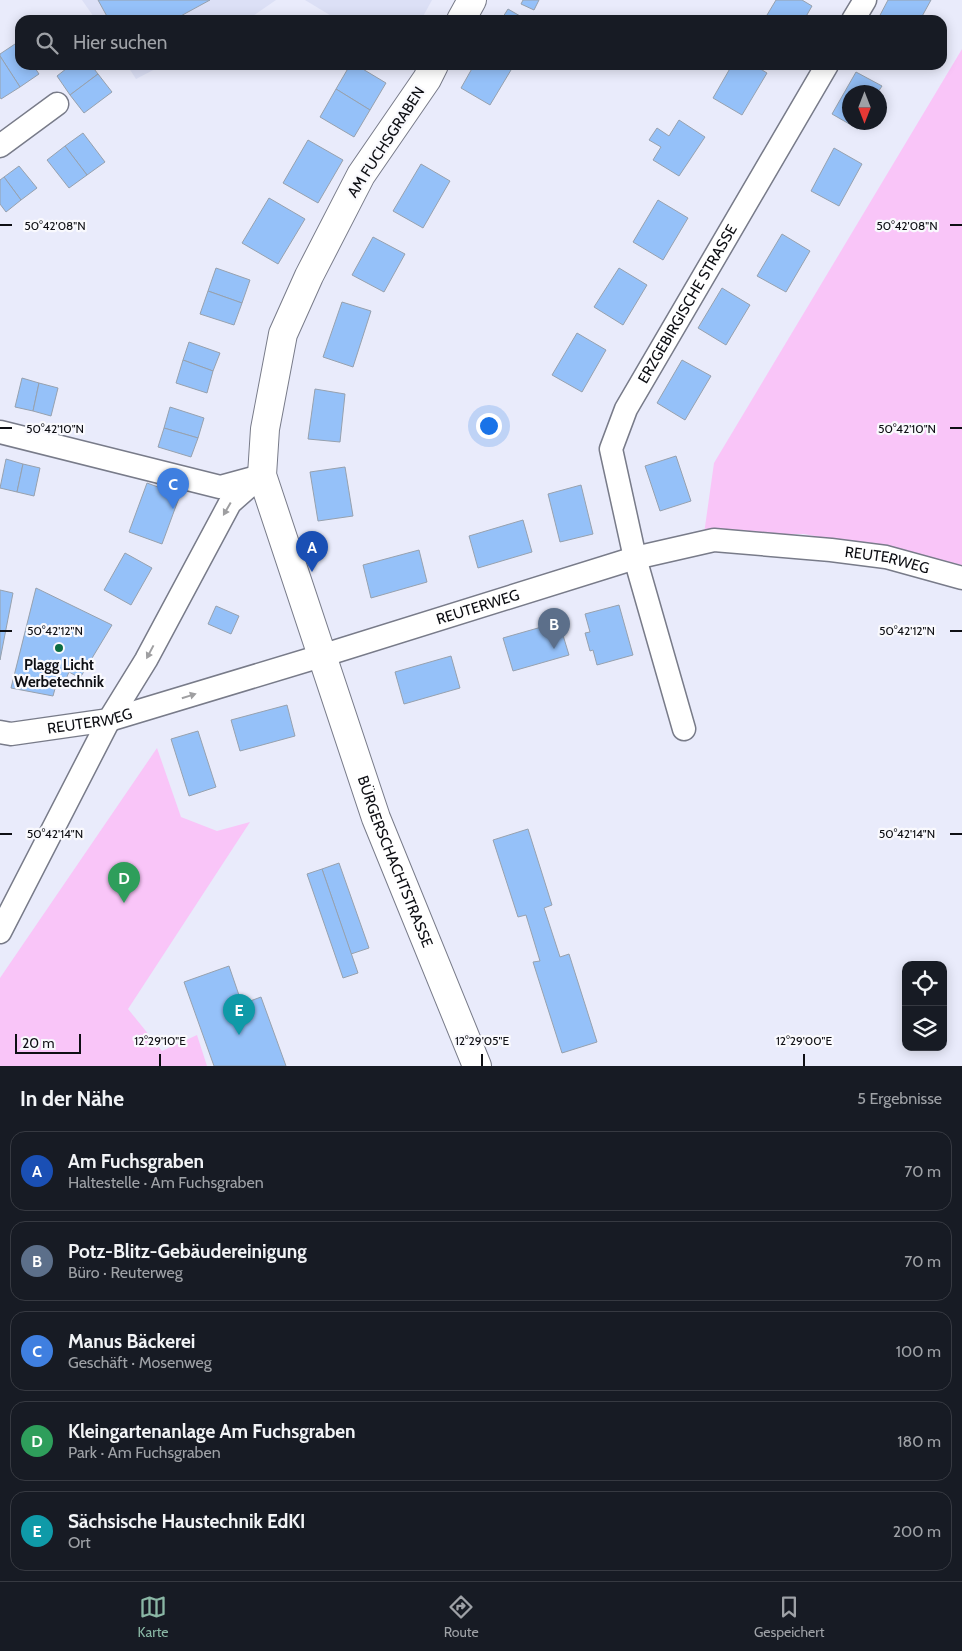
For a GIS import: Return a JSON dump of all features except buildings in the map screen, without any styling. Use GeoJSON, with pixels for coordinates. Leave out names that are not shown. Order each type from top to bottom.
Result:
{"type":"FeatureCollection","features":[{"type":"Feature","properties":{"kind":"main road"},"geometry":{"type":"LineString","coordinates":[[464,15],[472,0]]}},
{"type":"Feature","properties":{"kind":"main road","name":"AM FUCHSGRABEN"},"geometry":{"type":"LineString","coordinates":[[321,656],[262,475],[265,429],[283,334],[309,276],[361,174],[431,70]]}},
{"type":"Feature","properties":{"kind":"main road","name":"BÜRGERSCHACHTSTRASSE"},"geometry":{"type":"LineString","coordinates":[[321,656],[376,818],[477,1066]]}},
{"type":"Feature","properties":{"kind":"street"},"geometry":{"type":"LineString","coordinates":[[856,15],[865,0]]}},
{"type":"Feature","properties":{"kind":"street","name":"ERZGEBIRGISCHE STRASSE"},"geometry":{"type":"LineString","coordinates":[[684,730],[635,558],[611,449],[626,409],[824,70]]}},
{"type":"Feature","properties":{"kind":"street"},"geometry":{"type":"LineString","coordinates":[[0,146],[57,104]]}},
{"type":"Feature","properties":{"kind":"street"},"geometry":{"type":"LineString","coordinates":[[0,432],[220,487],[262,475]]}},
{"type":"Feature","properties":{"kind":"street"},"geometry":{"type":"LineString","coordinates":[[0,932],[109,720],[146,660],[230,503],[262,475]]}},
{"type":"Feature","properties":{"kind":"street","name":"REUTERWEG"},"geometry":{"type":"LineString","coordinates":[[0,732],[11,734],[109,720],[635,558],[714,540],[831,550],[886,557],[962,578]]}},
{"type":"Feature","properties":{"kind":"shaded area"},"geometry":{"type":"Polygon","coordinates":[[[82,0],[276,0],[254,15],[92,15],[82,0]]]}},
{"type":"Feature","properties":{"kind":"shaded area"},"geometry":{"type":"Polygon","coordinates":[[[305,0],[432,0],[424,15],[330,15],[305,0]]]}},
{"type":"Feature","properties":{"kind":"shaded area"},"geometry":{"type":"Polygon","coordinates":[[[962,49],[962,565],[804,534],[704,534],[714,463],[962,49]]]}},
{"type":"Feature","properties":{"kind":"shaded area"},"geometry":{"type":"Polygon","coordinates":[[[130,70],[153,70],[136,79],[130,70]]]}},
{"type":"Feature","properties":{"kind":"shaded area"},"geometry":{"type":"Polygon","coordinates":[[[157,748],[181,817],[217,831],[250,822],[128,1009],[162,1051],[197,1035],[207,1066],[0,1066],[0,978],[157,748]]]}},
{"type":"Feature","properties":{"kind":"place","name":"Manus Bäckerei"},"geometry":{"type":"Point","coordinates":[173,509]}},
{"type":"Feature","properties":{"kind":"place","name":"Am Fuchsgraben"},"geometry":{"type":"Point","coordinates":[312,572]}},
{"type":"Feature","properties":{"kind":"place","name":"Plagg Licht Werbetechnik"},"geometry":{"type":"Point","coordinates":[59,648]}},
{"type":"Feature","properties":{"kind":"place","name":"Potz-Blitz-Gebäudereinigung"},"geometry":{"type":"Point","coordinates":[554,649]}},
{"type":"Feature","properties":{"kind":"place","name":"Kleingartenanlage Am Fuchsgraben"},"geometry":{"type":"Point","coordinates":[124,903]}},
{"type":"Feature","properties":{"kind":"place","name":"Sächsische Haustechnik EdKI"},"geometry":{"type":"Point","coordinates":[239,1035]}}]}
